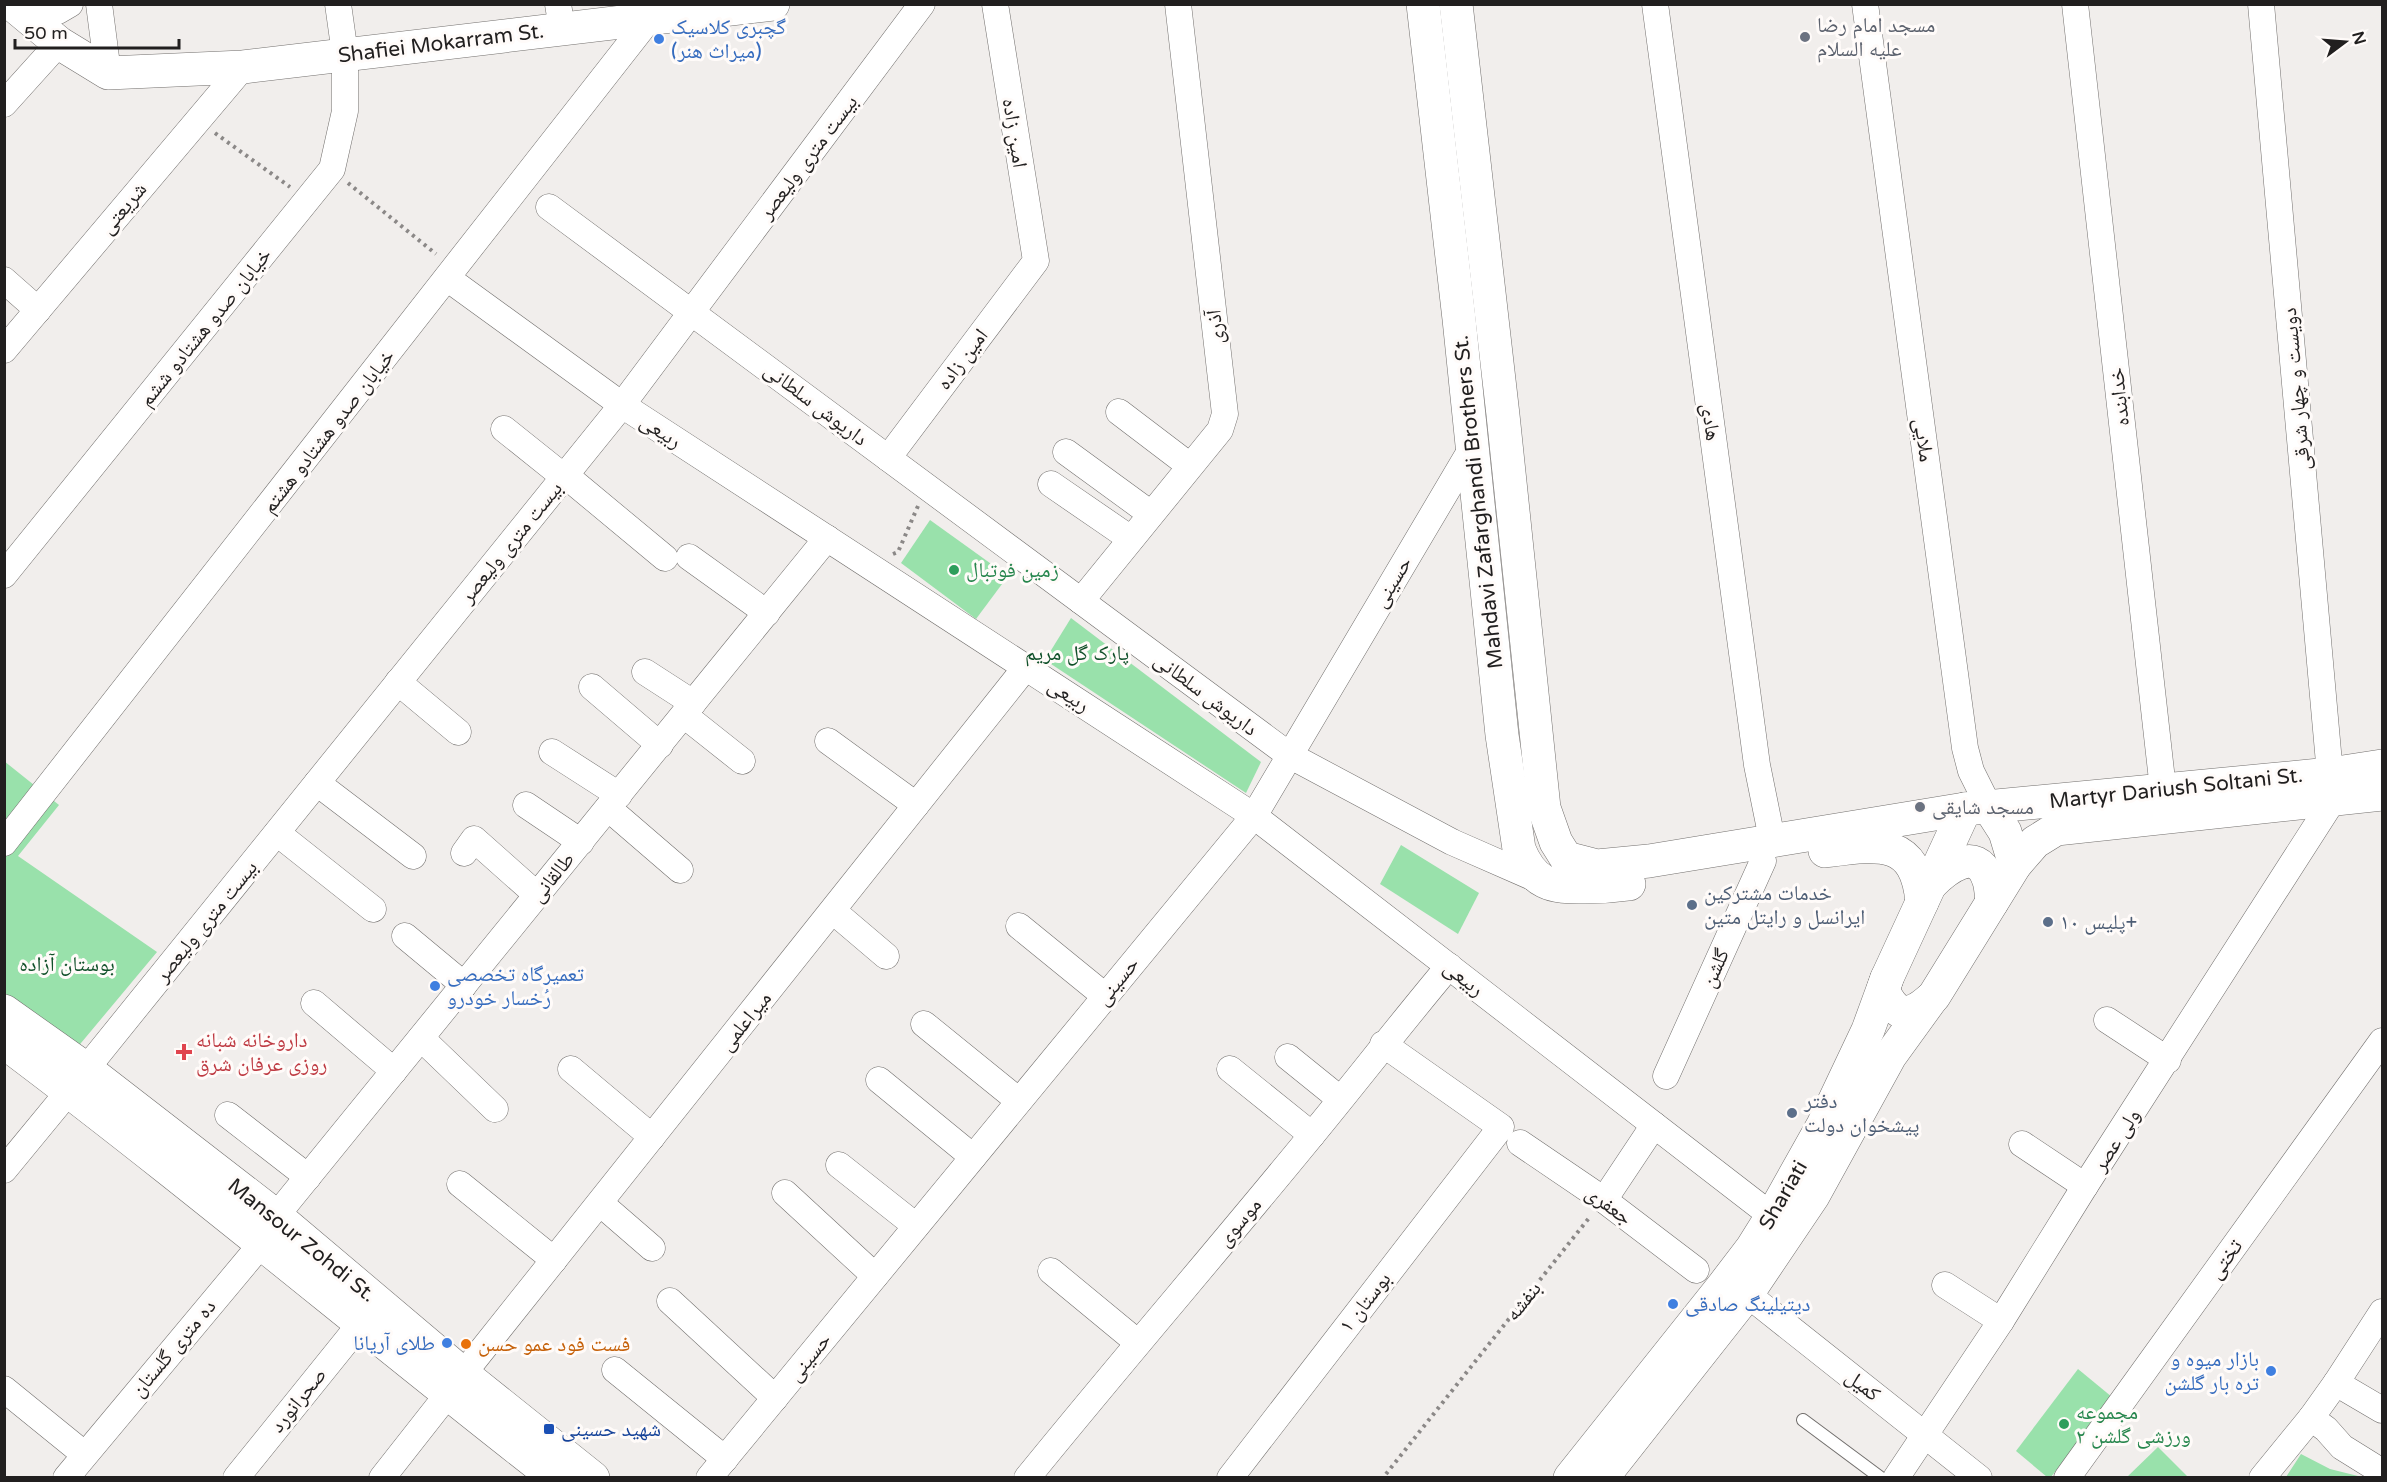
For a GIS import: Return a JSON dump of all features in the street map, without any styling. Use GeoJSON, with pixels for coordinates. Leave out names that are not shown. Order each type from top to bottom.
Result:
{"type":"FeatureCollection","features":[{"type":"Feature","properties":{"kind":"main road","name":"Mahdavi Zafarghandi Brothers St."},"geometry":{"type":"LineString","coordinates":[[1423,4],[1502,735],[1519,849],[1526,866],[1545,883]]}},
{"type":"Feature","properties":{"kind":"main road","name":"Mahdavi Zafarghandi Brothers St."},"geometry":{"type":"LineString","coordinates":[[1456,4],[1503,415],[1544,808],[1556,842],[1566,858],[1597,866],[1650,870]]}},
{"type":"Feature","properties":{"kind":"main road","name":"Shafiei Mokarram St."},"geometry":{"type":"LineString","coordinates":[[108,74],[243,67],[345,54],[560,17],[650,18],[771,5]]}},
{"type":"Feature","properties":{"kind":"main road"},"geometry":{"type":"LineString","coordinates":[[17,9],[59,43],[108,74]]}},
{"type":"Feature","properties":{"kind":"main road"},"geometry":{"type":"LineString","coordinates":[[1472,448],[1503,415]]}},
{"type":"Feature","properties":{"kind":"main road","name":"Martyr Dariush Soltani St."},"geometry":{"type":"LineString","coordinates":[[2332,787],[2382,766]]}},
{"type":"Feature","properties":{"kind":"main road","name":"Martyr Dariush Soltani St."},"geometry":{"type":"LineString","coordinates":[[1650,870],[1768,850],[1977,808],[2164,803],[2332,787],[2382,794]]}},
{"type":"Feature","properties":{"kind":"main road","name":"Martyr Dariush Soltani St."},"geometry":{"type":"LineString","coordinates":[[2056,829],[2164,803]]}},
{"type":"Feature","properties":{"kind":"main road","name":"ملایی"},"geometry":{"type":"LineString","coordinates":[[1977,808],[2005,832],[2015,865]]}},
{"type":"Feature","properties":{"kind":"main road","name":"Shariati"},"geometry":{"type":"LineString","coordinates":[[1570,1478],[1723,1286],[1752,1248],[1772,1216],[1823,1125],[1868,1030],[1887,978],[1926,893],[1977,808]]}},
{"type":"Feature","properties":{"kind":"main road","name":"Shariati"},"geometry":{"type":"LineString","coordinates":[[1602,1478],[1748,1294],[1813,1196],[1890,1056],[1934,996],[2015,865],[2035,842],[2056,829]]}},
{"type":"Feature","properties":{"kind":"main road","name":"Martyr Dariush Soltani St."},"geometry":{"type":"LineString","coordinates":[[1768,850],[1883,848],[1901,852],[1917,872],[1926,893]]}},
{"type":"Feature","properties":{"kind":"main road"},"geometry":{"type":"LineString","coordinates":[[1926,893],[1944,871],[1958,863],[1969,861],[1983,867],[1989,879],[1992,902]]}},
{"type":"Feature","properties":{"kind":"main road"},"geometry":{"type":"LineString","coordinates":[[1545,883],[1561,888],[1606,886],[1650,870]]}},
{"type":"Feature","properties":{"kind":"main road"},"geometry":{"type":"LineString","coordinates":[[1887,978],[1883,990],[1889,1004],[1898,1012],[1909,1013],[1921,1008],[1934,996]]}},
{"type":"Feature","properties":{"kind":"main road","name":"Mansour Zohdi St."},"geometry":{"type":"LineString","coordinates":[[4,1011],[77,1080],[270,1229],[456,1384],[555,1478]]}},
{"type":"Feature","properties":{"kind":"main road","name":"Mansour Zohdi St."},"geometry":{"type":"LineString","coordinates":[[4,1042],[77,1080]]}},
{"type":"Feature","properties":{"kind":"main road","name":"Mansour Zohdi St."},"geometry":{"type":"LineString","coordinates":[[270,1229],[361,1323],[456,1384],[593,1478]]}},
{"type":"Feature","properties":{"kind":"street"},"geometry":{"type":"LineString","coordinates":[[17,9],[58,11],[70,4]]}},
{"type":"Feature","properties":{"kind":"street"},"geometry":{"type":"LineString","coordinates":[[99,4],[108,74]]}},
{"type":"Feature","properties":{"kind":"street","name":"خیابان صدو هشتادو ششم"},"geometry":{"type":"LineString","coordinates":[[4,575],[332,169],[345,111],[345,54],[338,4]]}},
{"type":"Feature","properties":{"kind":"street","name":"بیست متری ولیعصر"},"geometry":{"type":"LineString","coordinates":[[4,1170],[622,405],[922,4]]}},
{"type":"Feature","properties":{"kind":"street","name":"امين زاده"},"geometry":{"type":"LineString","coordinates":[[995,4],[1036,261]]}},
{"type":"Feature","properties":{"kind":"street","name":"آذری"},"geometry":{"type":"LineString","coordinates":[[1081,601],[1220,430],[1225,414],[1178,4]]}},
{"type":"Feature","properties":{"kind":"street","name":"هادی"},"geometry":{"type":"LineString","coordinates":[[1655,4],[1768,850]]}},
{"type":"Feature","properties":{"kind":"street","name":"ملایی"},"geometry":{"type":"LineString","coordinates":[[1866,4],[1965,748],[1977,808]]}},
{"type":"Feature","properties":{"kind":"street","name":"خدابنده"},"geometry":{"type":"LineString","coordinates":[[2075,4],[2164,803]]}},
{"type":"Feature","properties":{"kind":"street","name":"دویست و چهار شرقی"},"geometry":{"type":"LineString","coordinates":[[2261,4],[2332,787]]}},
{"type":"Feature","properties":{"kind":"street","name":"خیابان صدو هشتادو هشتم"},"geometry":{"type":"LineString","coordinates":[[4,843],[650,18]]}},
{"type":"Feature","properties":{"kind":"street"},"geometry":{"type":"LineString","coordinates":[[4,104],[59,43]]}},
{"type":"Feature","properties":{"kind":"street","name":"شریعتی"},"geometry":{"type":"LineString","coordinates":[[4,350],[243,67]]}},
{"type":"Feature","properties":{"kind":"street","name":"داریوش سلطانی"},"geometry":{"type":"LineString","coordinates":[[549,207],[1289,755],[1452,842],[1545,883]]}},
{"type":"Feature","properties":{"kind":"street","name":"امین زاده"},"geometry":{"type":"LineString","coordinates":[[888,458],[1036,261]]}},
{"type":"Feature","properties":{"kind":"street","name":"ربیعی"},"geometry":{"type":"LineString","coordinates":[[447,278],[622,405],[1254,816],[1772,1216]]}},
{"type":"Feature","properties":{"kind":"street"},"geometry":{"type":"LineString","coordinates":[[4,280],[38,310]]}},
{"type":"Feature","properties":{"kind":"street"},"geometry":{"type":"LineString","coordinates":[[1119,412],[1190,466]]}},
{"type":"Feature","properties":{"kind":"street"},"geometry":{"type":"LineString","coordinates":[[504,429],[677,557],[767,613]]}},
{"type":"Feature","properties":{"kind":"street","name":"حسینی"},"geometry":{"type":"LineString","coordinates":[[717,1468],[1254,816],[1472,448]]}},
{"type":"Feature","properties":{"kind":"street"},"geometry":{"type":"LineString","coordinates":[[1066,452],[1151,514]]}},
{"type":"Feature","properties":{"kind":"street"},"geometry":{"type":"LineString","coordinates":[[1051,483],[1131,539]]}},
{"type":"Feature","properties":{"kind":"street","name":"طالقانی"},"geometry":{"type":"LineString","coordinates":[[270,1229],[308,1177],[827,538]]}},
{"type":"Feature","properties":{"kind":"street","name":"میراعلمی"},"geometry":{"type":"LineString","coordinates":[[382,1478],[1026,668]]}},
{"type":"Feature","properties":{"kind":"street"},"geometry":{"type":"LineString","coordinates":[[645,672],[689,709],[742,761]]}},
{"type":"Feature","properties":{"kind":"street"},"geometry":{"type":"LineString","coordinates":[[398,682],[458,732]]}},
{"type":"Feature","properties":{"kind":"street"},"geometry":{"type":"LineString","coordinates":[[592,687],[660,745]]}},
{"type":"Feature","properties":{"kind":"street"},"geometry":{"type":"LineString","coordinates":[[828,741],[916,805]]}},
{"type":"Feature","properties":{"kind":"street"},"geometry":{"type":"LineString","coordinates":[[552,752],[614,802],[680,870]]}},
{"type":"Feature","properties":{"kind":"street"},"geometry":{"type":"LineString","coordinates":[[317,783],[413,856]]}},
{"type":"Feature","properties":{"kind":"street","name":"ولی عصر"},"geometry":{"type":"LineString","coordinates":[[1896,1478],[2001,1322],[2085,1186],[2168,1060],[2332,787]]}},
{"type":"Feature","properties":{"kind":"street"},"geometry":{"type":"LineString","coordinates":[[526,805],[581,842]]}},
{"type":"Feature","properties":{"kind":"street"},"geometry":{"type":"LineString","coordinates":[[277,833],[373,909]]}},
{"type":"Feature","properties":{"kind":"street"},"geometry":{"type":"LineString","coordinates":[[464,853],[474,839],[537,895]]}},
{"type":"Feature","properties":{"kind":"street","name":"گلشن"},"geometry":{"type":"LineString","coordinates":[[1666,1076],[1768,850]]}},
{"type":"Feature","properties":{"kind":"street"},"geometry":{"type":"LineString","coordinates":[[833,910],[886,956]]}},
{"type":"Feature","properties":{"kind":"street"},"geometry":{"type":"LineString","coordinates":[[1019,926],[1105,996]]}},
{"type":"Feature","properties":{"kind":"street"},"geometry":{"type":"LineString","coordinates":[[405,936],[464,985]]}},
{"type":"Feature","properties":{"kind":"street","name":"موسوی"},"geometry":{"type":"LineString","coordinates":[[1027,1478],[1449,966]]}},
{"type":"Feature","properties":{"kind":"street"},"geometry":{"type":"LineString","coordinates":[[314,1004],[394,1071]]}},
{"type":"Feature","properties":{"kind":"street"},"geometry":{"type":"LineString","coordinates":[[2107,1020],[2168,1060]]}},
{"type":"Feature","properties":{"kind":"street"},"geometry":{"type":"LineString","coordinates":[[924,1024],[1019,1101]]}},
{"type":"Feature","properties":{"kind":"street"},"geometry":{"type":"LineString","coordinates":[[421,1038],[495,1109]]}},
{"type":"Feature","properties":{"kind":"street","name":"تختی"},"geometry":{"type":"LineString","coordinates":[[2067,1478],[2382,1041]]}},
{"type":"Feature","properties":{"kind":"street","name":"بوستان ۱"},"geometry":{"type":"LineString","coordinates":[[1230,1478],[1500,1127],[1383,1044]]}},
{"type":"Feature","properties":{"kind":"street"},"geometry":{"type":"LineString","coordinates":[[1288,1057],[1340,1099]]}},
{"type":"Feature","properties":{"kind":"street"},"geometry":{"type":"LineString","coordinates":[[1230,1069],[1312,1135]]}},
{"type":"Feature","properties":{"kind":"street"},"geometry":{"type":"LineString","coordinates":[[571,1070],[652,1137]]}},
{"type":"Feature","properties":{"kind":"street"},"geometry":{"type":"LineString","coordinates":[[879,1080],[974,1157]]}},
{"type":"Feature","properties":{"kind":"street"},"geometry":{"type":"LineString","coordinates":[[228,1115],[308,1177]]}},
{"type":"Feature","properties":{"kind":"street"},"geometry":{"type":"LineString","coordinates":[[1604,1200],[1654,1125]]}},
{"type":"Feature","properties":{"kind":"street","name":"جعفری"},"geometry":{"type":"LineString","coordinates":[[1520,1143],[1604,1200],[1696,1270]]}},
{"type":"Feature","properties":{"kind":"street"},"geometry":{"type":"LineString","coordinates":[[2022,1144],[2085,1186]]}},
{"type":"Feature","properties":{"kind":"street"},"geometry":{"type":"LineString","coordinates":[[839,1165],[916,1226]]}},
{"type":"Feature","properties":{"kind":"street"},"geometry":{"type":"LineString","coordinates":[[460,1184],[554,1260]]}},
{"type":"Feature","properties":{"kind":"street"},"geometry":{"type":"LineString","coordinates":[[785,1193],[875,1276]]}},
{"type":"Feature","properties":{"kind":"street"},"geometry":{"type":"LineString","coordinates":[[600,1203],[652,1248]]}},
{"type":"Feature","properties":{"kind":"street","name":"ده متری گلستان"},"geometry":{"type":"LineString","coordinates":[[66,1478],[270,1229]]}},
{"type":"Feature","properties":{"kind":"street"},"geometry":{"type":"LineString","coordinates":[[1051,1271],[1137,1342]]}},
{"type":"Feature","properties":{"kind":"street"},"geometry":{"type":"LineString","coordinates":[[1945,1285],[2001,1322]]}},
{"type":"Feature","properties":{"kind":"street","name":"کمیل"},"geometry":{"type":"LineString","coordinates":[[1748,1294],[1979,1478]]}},
{"type":"Feature","properties":{"kind":"street"},"geometry":{"type":"LineString","coordinates":[[670,1301],[775,1398]]}},
{"type":"Feature","properties":{"kind":"street"},"geometry":{"type":"LineString","coordinates":[[2262,1478],[2311,1418],[2382,1312]]}},
{"type":"Feature","properties":{"kind":"street","name":"صحرانورد"},"geometry":{"type":"LineString","coordinates":[[236,1478],[361,1323]]}},
{"type":"Feature","properties":{"kind":"street"},"geometry":{"type":"LineString","coordinates":[[615,1370],[717,1468]]}},
{"type":"Feature","properties":{"kind":"street"},"geometry":{"type":"LineString","coordinates":[[2336,1383],[2382,1410]]}},
{"type":"Feature","properties":{"kind":"street"},"geometry":{"type":"LineString","coordinates":[[4,1389],[84,1454]]}},
{"type":"Feature","properties":{"kind":"street"},"geometry":{"type":"LineString","coordinates":[[2311,1418],[2326,1429],[2342,1447],[2379,1470],[2382,1469]]}},
{"type":"Feature","properties":{"kind":"lane"},"geometry":{"type":"LineString","coordinates":[[1803,1420],[1881,1478]]}},
{"type":"Feature","properties":{"kind":"path"},"geometry":{"type":"LineString","coordinates":[[198,120],[307,200]]}},
{"type":"Feature","properties":{"kind":"path"},"geometry":{"type":"LineString","coordinates":[[332,169],[442,260],[447,278]]}},
{"type":"Feature","properties":{"kind":"path"},"geometry":{"type":"LineString","coordinates":[[865,563],[898,552],[926,486]]}},
{"type":"Feature","properties":{"kind":"path","name":"بنفشه"},"geometry":{"type":"LineString","coordinates":[[1386,1474],[1604,1200]]}},
{"type":"Feature","properties":{"kind":"green space","name":"زمین فوتبال"},"geometry":{"type":"Polygon","coordinates":[[[930,520],[1008,576],[976,619],[901,563],[930,520]]]}},
{"type":"Feature","properties":{"kind":"green space","name":"پارک گل مریم"},"geometry":{"type":"Polygon","coordinates":[[[1071,618],[1261,762],[1246,793],[1045,660],[1071,618]]]}},
{"type":"Feature","properties":{"kind":"green space","name":"بوستان آزاده"},"geometry":{"type":"Polygon","coordinates":[[[4,761],[59,805],[18,856],[157,952],[76,1049],[5,993],[4,761]]]}},
{"type":"Feature","properties":{"kind":"green space"},"geometry":{"type":"Polygon","coordinates":[[[1401,845],[1479,893],[1458,934],[1380,884],[1401,845]]]}},
{"type":"Feature","properties":{"kind":"green space","name":"مجموعه ورزشی گلشن ۲"},"geometry":{"type":"Polygon","coordinates":[[[2078,1369],[2112,1397],[2051,1477],[2047,1477],[2016,1451],[2078,1369]]]}},
{"type":"Feature","properties":{"kind":"green space"},"geometry":{"type":"Polygon","coordinates":[[[2158,1447],[2188,1477],[2127,1477],[2158,1447]]]}},
{"type":"Feature","properties":{"kind":"green space"},"geometry":{"type":"Polygon","coordinates":[[[2301,1454],[2330,1469],[2362,1477],[2286,1477],[2301,1454]]]}},
{"type":"Feature","properties":{"kind":"place","name":"مسجد امام رضا علیه السلام"},"geometry":{"type":"Point","coordinates":[1805,37]}},
{"type":"Feature","properties":{"kind":"place","name":"گچبری کلاسیک (میراث هنر)"},"geometry":{"type":"Point","coordinates":[659,39]}},
{"type":"Feature","properties":{"kind":"place","name":"زمین فوتبال"},"geometry":{"type":"Point","coordinates":[954,570]}},
{"type":"Feature","properties":{"kind":"place","name":"مسجد شایقی"},"geometry":{"type":"Point","coordinates":[1920,807]}},
{"type":"Feature","properties":{"kind":"place","name":"خدمات مشترکین ایرانسل و رایتل متین"},"geometry":{"type":"Point","coordinates":[1692,905]}},
{"type":"Feature","properties":{"kind":"place","name":"پلیس ۱۰+"},"geometry":{"type":"Point","coordinates":[2048,922]}},
{"type":"Feature","properties":{"kind":"place","name":"تعمیرگاه تخصصی رُخسار خودرو"},"geometry":{"type":"Point","coordinates":[435,986]}},
{"type":"Feature","properties":{"kind":"place","name":"داروخانه شبانه روزی عرفان شرق"},"geometry":{"type":"Point","coordinates":[184,1052]}},
{"type":"Feature","properties":{"kind":"place","name":"دفتر پیشخوان دولت"},"geometry":{"type":"Point","coordinates":[1792,1113]}},
{"type":"Feature","properties":{"kind":"place","name":"دیتیلینگ صادقی"},"geometry":{"type":"Point","coordinates":[1673,1304]}},
{"type":"Feature","properties":{"kind":"place","name":"طلای آریانا"},"geometry":{"type":"Point","coordinates":[447,1343]}},
{"type":"Feature","properties":{"kind":"place","name":"فست فود عمو حسن"},"geometry":{"type":"Point","coordinates":[466,1344]}},
{"type":"Feature","properties":{"kind":"place","name":"بازار میوه و تره بار گلشن"},"geometry":{"type":"Point","coordinates":[2271,1371]}},
{"type":"Feature","properties":{"kind":"place","name":"مجموعه ورزشی گلشن ۲"},"geometry":{"type":"Point","coordinates":[2064,1424]}},
{"type":"Feature","properties":{"kind":"place","name":"شهید حسینی"},"geometry":{"type":"Point","coordinates":[549,1429]}}]}
